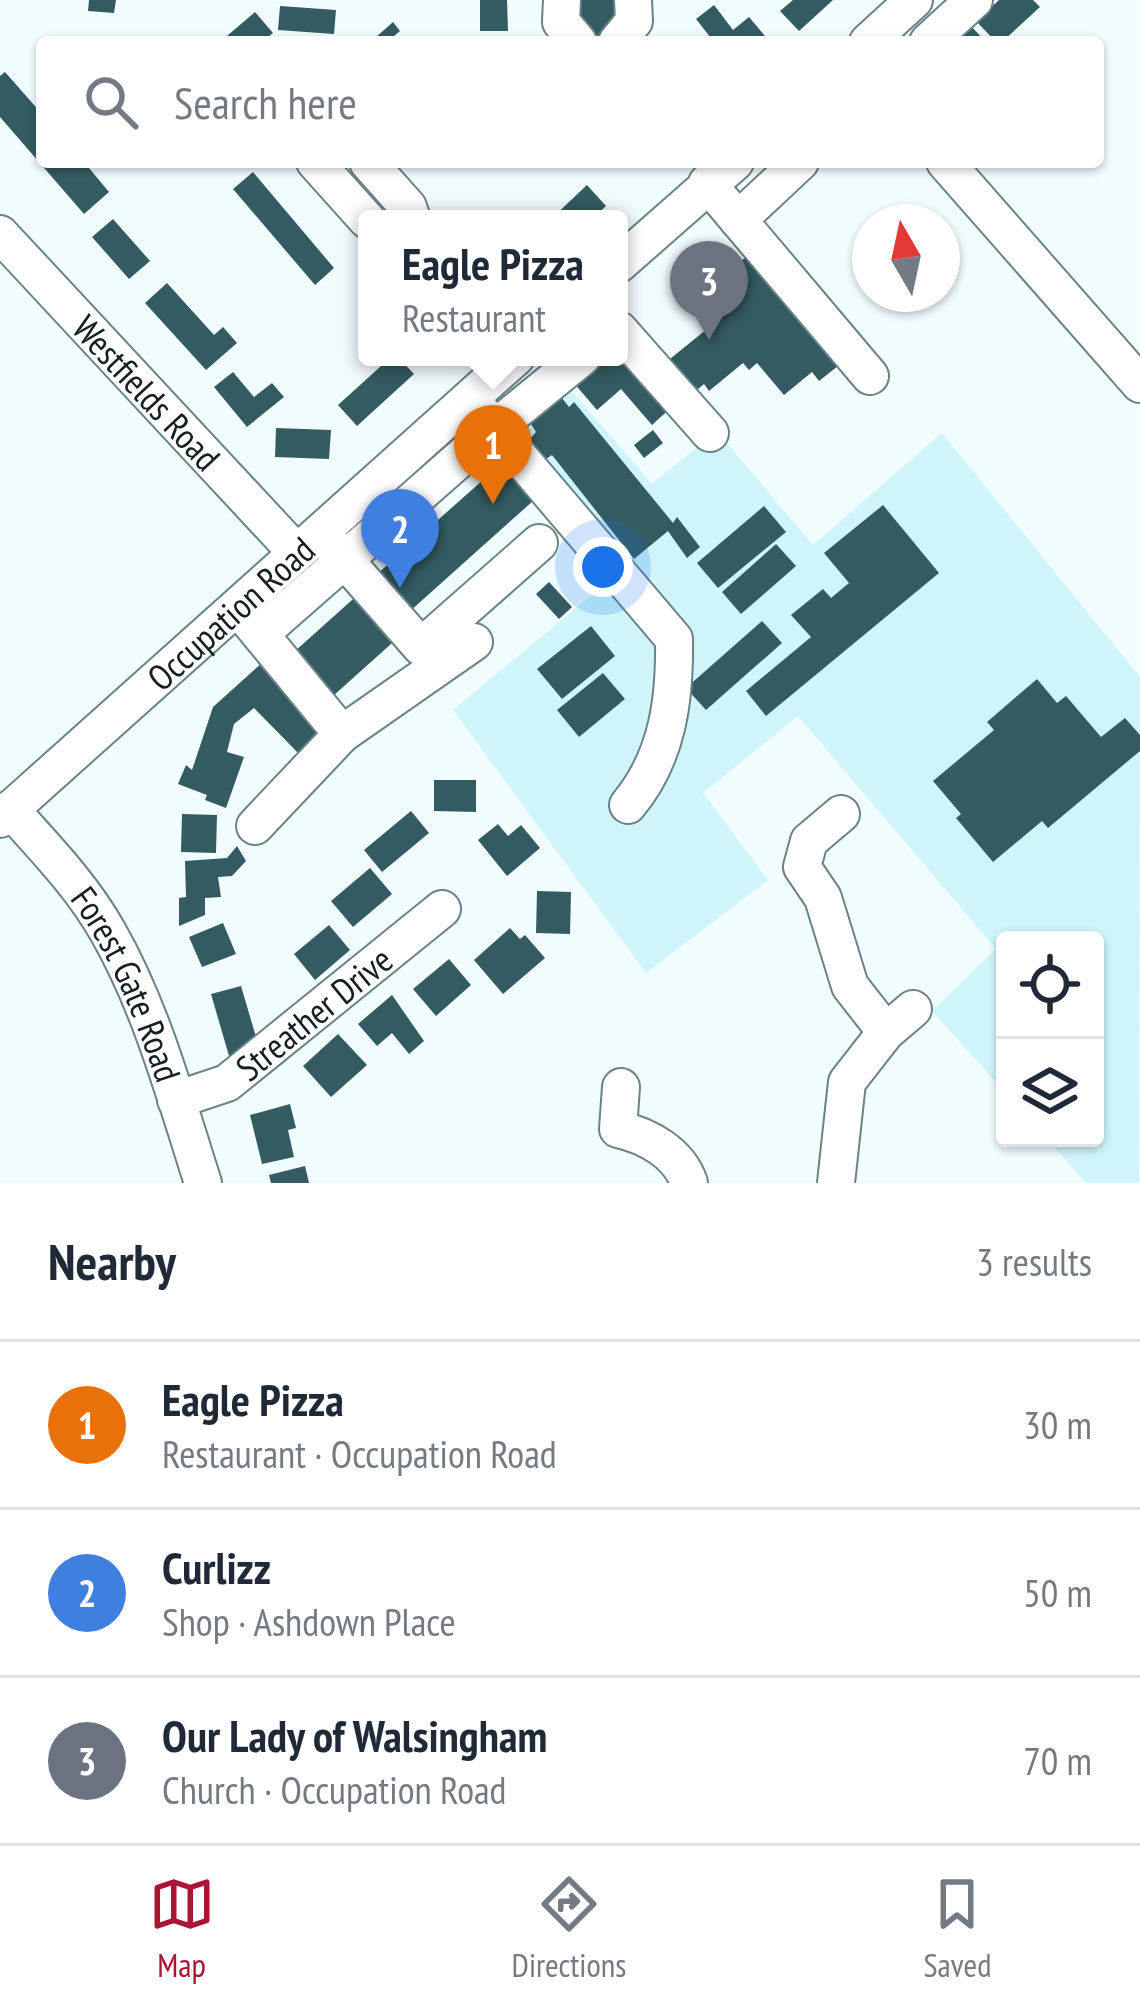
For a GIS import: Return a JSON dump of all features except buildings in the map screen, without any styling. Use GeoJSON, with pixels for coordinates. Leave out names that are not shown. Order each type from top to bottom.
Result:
{"type":"FeatureCollection","features":[{"type":"Feature","properties":{"kind":"street"},"geometry":{"type":"LineString","coordinates":[[562,0],[561,22],[573,36]]}},
{"type":"Feature","properties":{"kind":"street"},"geometry":{"type":"LineString","coordinates":[[624,36],[634,21],[633,0]]}},
{"type":"Feature","properties":{"kind":"street"},"geometry":{"type":"LineString","coordinates":[[875,36],[914,0]]}},
{"type":"Feature","properties":{"kind":"street"},"geometry":{"type":"LineString","coordinates":[[935,36],[974,0]]}},
{"type":"Feature","properties":{"kind":"street"},"geometry":{"type":"LineString","coordinates":[[320,168],[358,210]]}},
{"type":"Feature","properties":{"kind":"street"},"geometry":{"type":"LineString","coordinates":[[373,168],[409,210]]}},
{"type":"Feature","properties":{"kind":"street"},"geometry":{"type":"LineString","coordinates":[[628,256],[726,168],[738,220],[870,376]]}},
{"type":"Feature","properties":{"kind":"street"},"geometry":{"type":"LineString","coordinates":[[738,220],[794,168]]}},
{"type":"Feature","properties":{"kind":"street"},"geometry":{"type":"LineString","coordinates":[[950,168],[1140,384]]}},
{"type":"Feature","properties":{"kind":"street","name":"Westfields Road"},"geometry":{"type":"LineString","coordinates":[[0,234],[307,540],[346,561],[422,647],[539,543]]}},
{"type":"Feature","properties":{"kind":"street"},"geometry":{"type":"LineString","coordinates":[[628,340],[710,433]]}},
{"type":"Feature","properties":{"kind":"street","name":"Occupation Road"},"geometry":{"type":"LineString","coordinates":[[5,814],[307,540],[483,414],[509,366]]}},
{"type":"Feature","properties":{"kind":"street"},"geometry":{"type":"LineString","coordinates":[[260,634],[346,561],[483,414],[566,366]]}},
{"type":"Feature","properties":{"kind":"street"},"geometry":{"type":"LineString","coordinates":[[483,414],[674,639],[670,715],[646,784],[628,805]]}},
{"type":"Feature","properties":{"kind":"street"},"geometry":{"type":"LineString","coordinates":[[236,605],[343,734]]}},
{"type":"Feature","properties":{"kind":"street"},"geometry":{"type":"LineString","coordinates":[[255,826],[343,734],[474,642]]}},
{"type":"Feature","properties":{"kind":"street","name":"Forest Gate Road"},"geometry":{"type":"LineString","coordinates":[[5,814],[75,881],[108,932],[139,995],[203,1183]]}},
{"type":"Feature","properties":{"kind":"street"},"geometry":{"type":"LineString","coordinates":[[836,1183],[847,1082],[899,1021],[850,986],[809,906],[802,867],[809,841],[841,814]]}},
{"type":"Feature","properties":{"kind":"street","name":"Streather Drive"},"geometry":{"type":"LineString","coordinates":[[176,1100],[227,1083],[442,909]]}},
{"type":"Feature","properties":{"kind":"street"},"geometry":{"type":"LineString","coordinates":[[621,1087],[618,1129],[645,1136],[684,1168],[689,1183]]}},
{"type":"Feature","properties":{"kind":"shaded area"},"geometry":{"type":"Polygon","coordinates":[[[562,380],[652,484],[717,431],[813,545],[942,433],[1140,677],[1139,1183],[1086,1183],[1054,1147],[1104,1147],[1104,931],[996,931],[996,949],[798,716],[703,793],[768,880],[646,973],[453,710],[610,580],[495,436],[562,380]]]}},
{"type":"Feature","properties":{"kind":"shaded area"},"geometry":{"type":"Polygon","coordinates":[[[996,949],[996,1082],[932,1011],[996,949]]]}},
{"type":"Feature","properties":{"kind":"place","name":"Our Lady of Walsingham"},"geometry":{"type":"Point","coordinates":[709,340]}},
{"type":"Feature","properties":{"kind":"place","name":"Eagle Pizza"},"geometry":{"type":"Point","coordinates":[493,504]}},
{"type":"Feature","properties":{"kind":"place","name":"Curlizz"},"geometry":{"type":"Point","coordinates":[400,588]}}]}
